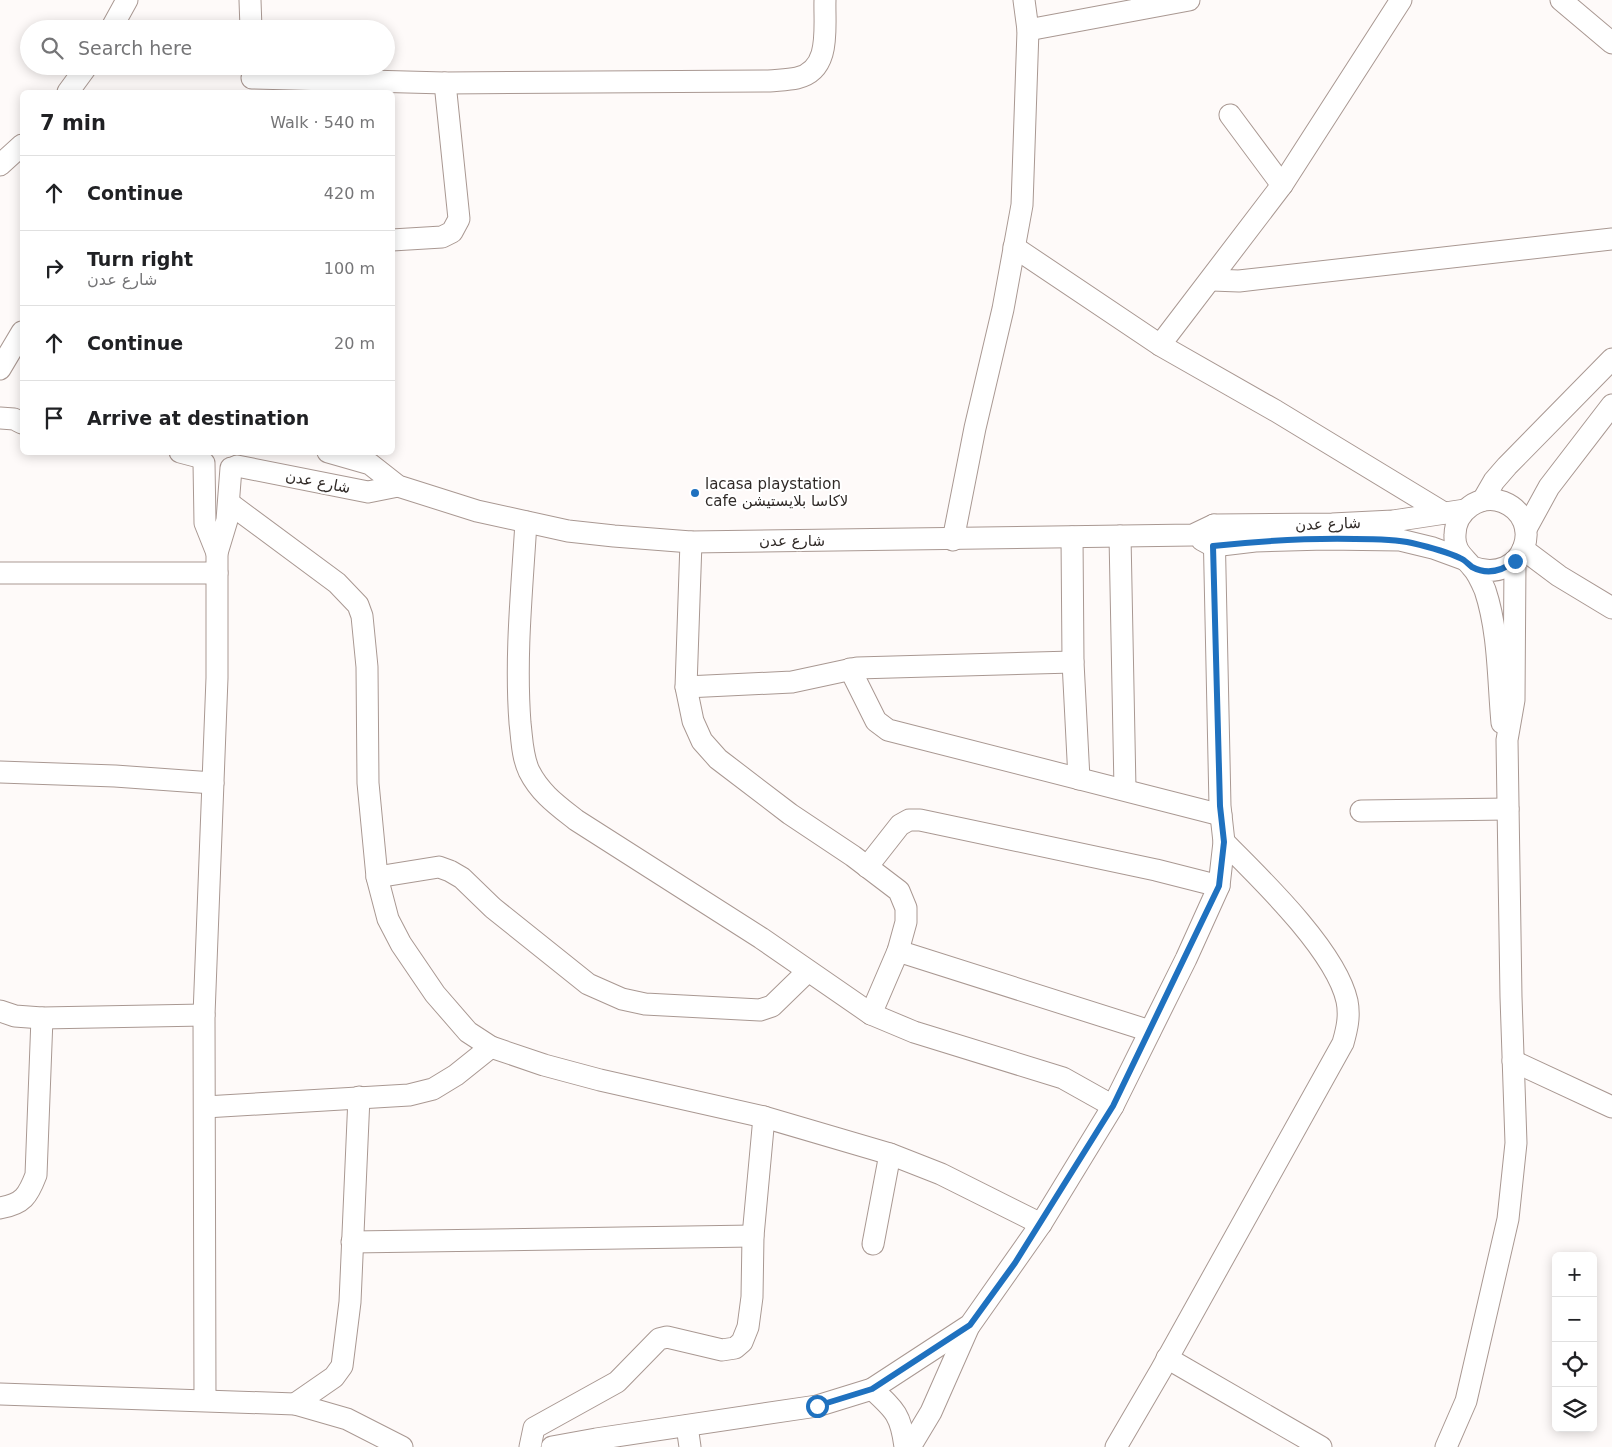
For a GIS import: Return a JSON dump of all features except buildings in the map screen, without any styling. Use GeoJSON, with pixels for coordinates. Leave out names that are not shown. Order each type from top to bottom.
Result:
{"type":"FeatureCollection","features":[{"type":"Feature","properties":{"kind":"street"},"geometry":{"type":"LineString","coordinates":[[115,20],[127,0]]}},
{"type":"Feature","properties":{"kind":"street"},"geometry":{"type":"LineString","coordinates":[[250,0],[251,20]]}},
{"type":"Feature","properties":{"kind":"street"},"geometry":{"type":"LineString","coordinates":[[252,79],[445,82],[759,81],[798,78],[810,73],[825,45],[825,0]]}},
{"type":"Feature","properties":{"kind":"street"},"geometry":{"type":"LineString","coordinates":[[953,540],[975,428],[1003,309],[1022,204],[1028,30],[1024,0]]}},
{"type":"Feature","properties":{"kind":"street"},"geometry":{"type":"LineString","coordinates":[[1028,30],[1189,0]]}},
{"type":"Feature","properties":{"kind":"street"},"geometry":{"type":"LineString","coordinates":[[1160,345],[1212,280],[1282,185],[1400,0]]}},
{"type":"Feature","properties":{"kind":"street"},"geometry":{"type":"LineString","coordinates":[[1560,0],[1612,43]]}},
{"type":"Feature","properties":{"kind":"street"},"geometry":{"type":"LineString","coordinates":[[69,90],[80,75]]}},
{"type":"Feature","properties":{"kind":"street"},"geometry":{"type":"LineString","coordinates":[[395,240],[442,237],[452,232],[460,219],[445,82]]}},
{"type":"Feature","properties":{"kind":"street"},"geometry":{"type":"LineString","coordinates":[[1230,116],[1282,185]]}},
{"type":"Feature","properties":{"kind":"street"},"geometry":{"type":"LineString","coordinates":[[0,166],[20,146]]}},
{"type":"Feature","properties":{"kind":"street"},"geometry":{"type":"LineString","coordinates":[[1212,280],[1240,280],[1612,239]]}},
{"type":"Feature","properties":{"kind":"street"},"geometry":{"type":"LineString","coordinates":[[1014,247],[1160,345],[1276,411],[1444,513]]}},
{"type":"Feature","properties":{"kind":"street"},"geometry":{"type":"LineString","coordinates":[[0,368],[20,335]]}},
{"type":"Feature","properties":{"kind":"street"},"geometry":{"type":"LineString","coordinates":[[1507,740],[1502,726],[1497,661],[1484,590],[1458,551],[1455,534],[1460,517],[1474,505],[1507,466],[1612,359]]}},
{"type":"Feature","properties":{"kind":"street"},"geometry":{"type":"LineString","coordinates":[[1467,563],[1483,571],[1506,568],[1521,546],[1548,487],[1612,405]]}},
{"type":"Feature","properties":{"kind":"street","name":"شارع عدن"},"geometry":{"type":"LineString","coordinates":[[342,455],[370,464],[398,486],[477,511],[568,531],[691,542],[953,540],[1193,535],[1214,525],[1341,524],[1393,521],[1444,513],[1474,505]]}},
{"type":"Feature","properties":{"kind":"street"},"geometry":{"type":"LineString","coordinates":[[195,456],[205,523],[217,563]]}},
{"type":"Feature","properties":{"kind":"street","name":"شارع عدن"},"geometry":{"type":"LineString","coordinates":[[195,456],[217,469],[239,462],[368,492],[398,486]]}},
{"type":"Feature","properties":{"kind":"street"},"geometry":{"type":"LineString","coordinates":[[205,1400],[204,1015],[214,783],[217,563],[227,520],[228,503],[239,462]]}},
{"type":"Feature","properties":{"kind":"street"},"geometry":{"type":"LineString","coordinates":[[1446,1447],[1466,1401],[1508,1219],[1516,1144],[1512,1061],[1507,740],[1514,700],[1521,546],[1517,512],[1510,506],[1493,500],[1474,505]]}},
{"type":"Feature","properties":{"kind":"street"},"geometry":{"type":"LineString","coordinates":[[228,503],[337,583],[358,605],[362,616],[367,667],[368,783],[378,877],[388,919],[401,944],[435,994],[468,1032],[491,1047],[600,1080],[764,1117],[890,1154],[941,1174],[1041,1224]]}},
{"type":"Feature","properties":{"kind":"street"},"geometry":{"type":"LineString","coordinates":[[526,522],[518,636],[518,696],[523,750],[528,769],[539,787],[552,802],[576,820],[871,1014],[914,1032],[1063,1078],[1113,1106]]}},
{"type":"Feature","properties":{"kind":"street"},"geometry":{"type":"LineString","coordinates":[[910,1447],[931,1412],[970,1325],[1041,1224],[1113,1106],[1219,886],[1224,842],[1220,815],[1214,525]]}},
{"type":"Feature","properties":{"kind":"street","name":"شارع عدن"},"geometry":{"type":"LineString","coordinates":[[1193,535],[1213,546],[1255,541],[1324,539],[1400,540],[1433,548],[1467,563]]}},
{"type":"Feature","properties":{"kind":"street"},"geometry":{"type":"LineString","coordinates":[[1120,536],[1125,789]]}},
{"type":"Feature","properties":{"kind":"street"},"geometry":{"type":"LineString","coordinates":[[1072,537],[1073,662],[1078,778]]}},
{"type":"Feature","properties":{"kind":"street"},"geometry":{"type":"LineString","coordinates":[[691,542],[686,687],[693,721],[702,741],[718,760],[790,814],[899,891],[906,908],[906,922],[898,952],[871,1014]]}},
{"type":"Feature","properties":{"kind":"street"},"geometry":{"type":"LineString","coordinates":[[1521,546],[1558,576],[1612,608]]}},
{"type":"Feature","properties":{"kind":"street"},"geometry":{"type":"LineString","coordinates":[[0,573],[217,563]]}},
{"type":"Feature","properties":{"kind":"street"},"geometry":{"type":"LineString","coordinates":[[686,687],[792,682],[850,669],[1073,662]]}},
{"type":"Feature","properties":{"kind":"street"},"geometry":{"type":"LineString","coordinates":[[850,669],[873,716],[888,730],[1125,789],[1220,815]]}},
{"type":"Feature","properties":{"kind":"street"},"geometry":{"type":"LineString","coordinates":[[0,772],[214,783]]}},
{"type":"Feature","properties":{"kind":"street"},"geometry":{"type":"LineString","coordinates":[[1361,811],[1508,809]]}},
{"type":"Feature","properties":{"kind":"street"},"geometry":{"type":"LineString","coordinates":[[867,867],[900,825],[909,820],[920,820],[1156,870],[1219,886]]}},
{"type":"Feature","properties":{"kind":"street"},"geometry":{"type":"LineString","coordinates":[[1116,1447],[1343,1043],[1348,1025],[1347,1002],[1338,977],[1327,960],[1292,912],[1224,842]]}},
{"type":"Feature","properties":{"kind":"street"},"geometry":{"type":"LineString","coordinates":[[378,877],[439,867],[450,871],[462,878],[493,908],[588,984],[622,999],[645,1004],[760,1010],[772,1006],[808,971]]}},
{"type":"Feature","properties":{"kind":"street"},"geometry":{"type":"LineString","coordinates":[[898,952],[1150,1031]]}},
{"type":"Feature","properties":{"kind":"street"},"geometry":{"type":"LineString","coordinates":[[0,1011],[15,1016],[42,1018],[204,1015]]}},
{"type":"Feature","properties":{"kind":"street"},"geometry":{"type":"LineString","coordinates":[[0,1208],[17,1204],[26,1195],[36,1175],[42,1018]]}},
{"type":"Feature","properties":{"kind":"street"},"geometry":{"type":"LineString","coordinates":[[205,1107],[409,1095],[433,1089],[456,1075],[491,1047]]}},
{"type":"Feature","properties":{"kind":"street"},"geometry":{"type":"LineString","coordinates":[[1512,1061],[1612,1107]]}},
{"type":"Feature","properties":{"kind":"street"},"geometry":{"type":"LineString","coordinates":[[295,1404],[334,1377],[342,1366],[350,1302],[359,1097]]}},
{"type":"Feature","properties":{"kind":"street"},"geometry":{"type":"LineString","coordinates":[[530,1447],[534,1428],[617,1382],[659,1339],[666,1337],[722,1350],[735,1348],[742,1342],[748,1327],[752,1297],[753,1236],[764,1117]]}},
{"type":"Feature","properties":{"kind":"street"},"geometry":{"type":"LineString","coordinates":[[873,1244],[890,1154]]}},
{"type":"Feature","properties":{"kind":"street"},"geometry":{"type":"LineString","coordinates":[[352,1242],[753,1236]]}},
{"type":"Feature","properties":{"kind":"street"},"geometry":{"type":"LineString","coordinates":[[552,1447],[817,1406],[872,1389],[970,1325]]}},
{"type":"Feature","properties":{"kind":"street"},"geometry":{"type":"LineString","coordinates":[[1167,1358],[1322,1447]]}},
{"type":"Feature","properties":{"kind":"street"},"geometry":{"type":"LineString","coordinates":[[872,1389],[887,1403],[902,1423],[905,1447]]}},
{"type":"Feature","properties":{"kind":"street"},"geometry":{"type":"LineString","coordinates":[[0,1394],[295,1404],[347,1419],[399,1446]]}},
{"type":"Feature","properties":{"kind":"street"},"geometry":{"type":"LineString","coordinates":[[687,1426],[690,1447]]}},
{"type":"Feature","properties":{"kind":"place","name":"lacasa playstation cafe لاكاسا بلايستيشن"},"geometry":{"type":"Point","coordinates":[695,493]}},
{"type":"Feature","properties":{"kind":"route"},"geometry":{"type":"LineString","coordinates":[[817,1406],[872,1389],[907,1368],[970,1325],[1041,1224],[1113,1106],[1186,959],[1219,886],[1224,842],[1220,815],[1213,546],[1255,541],[1324,539],[1400,540],[1463,558],[1472,567],[1483,571],[1506,568],[1515,561]]}}]}
